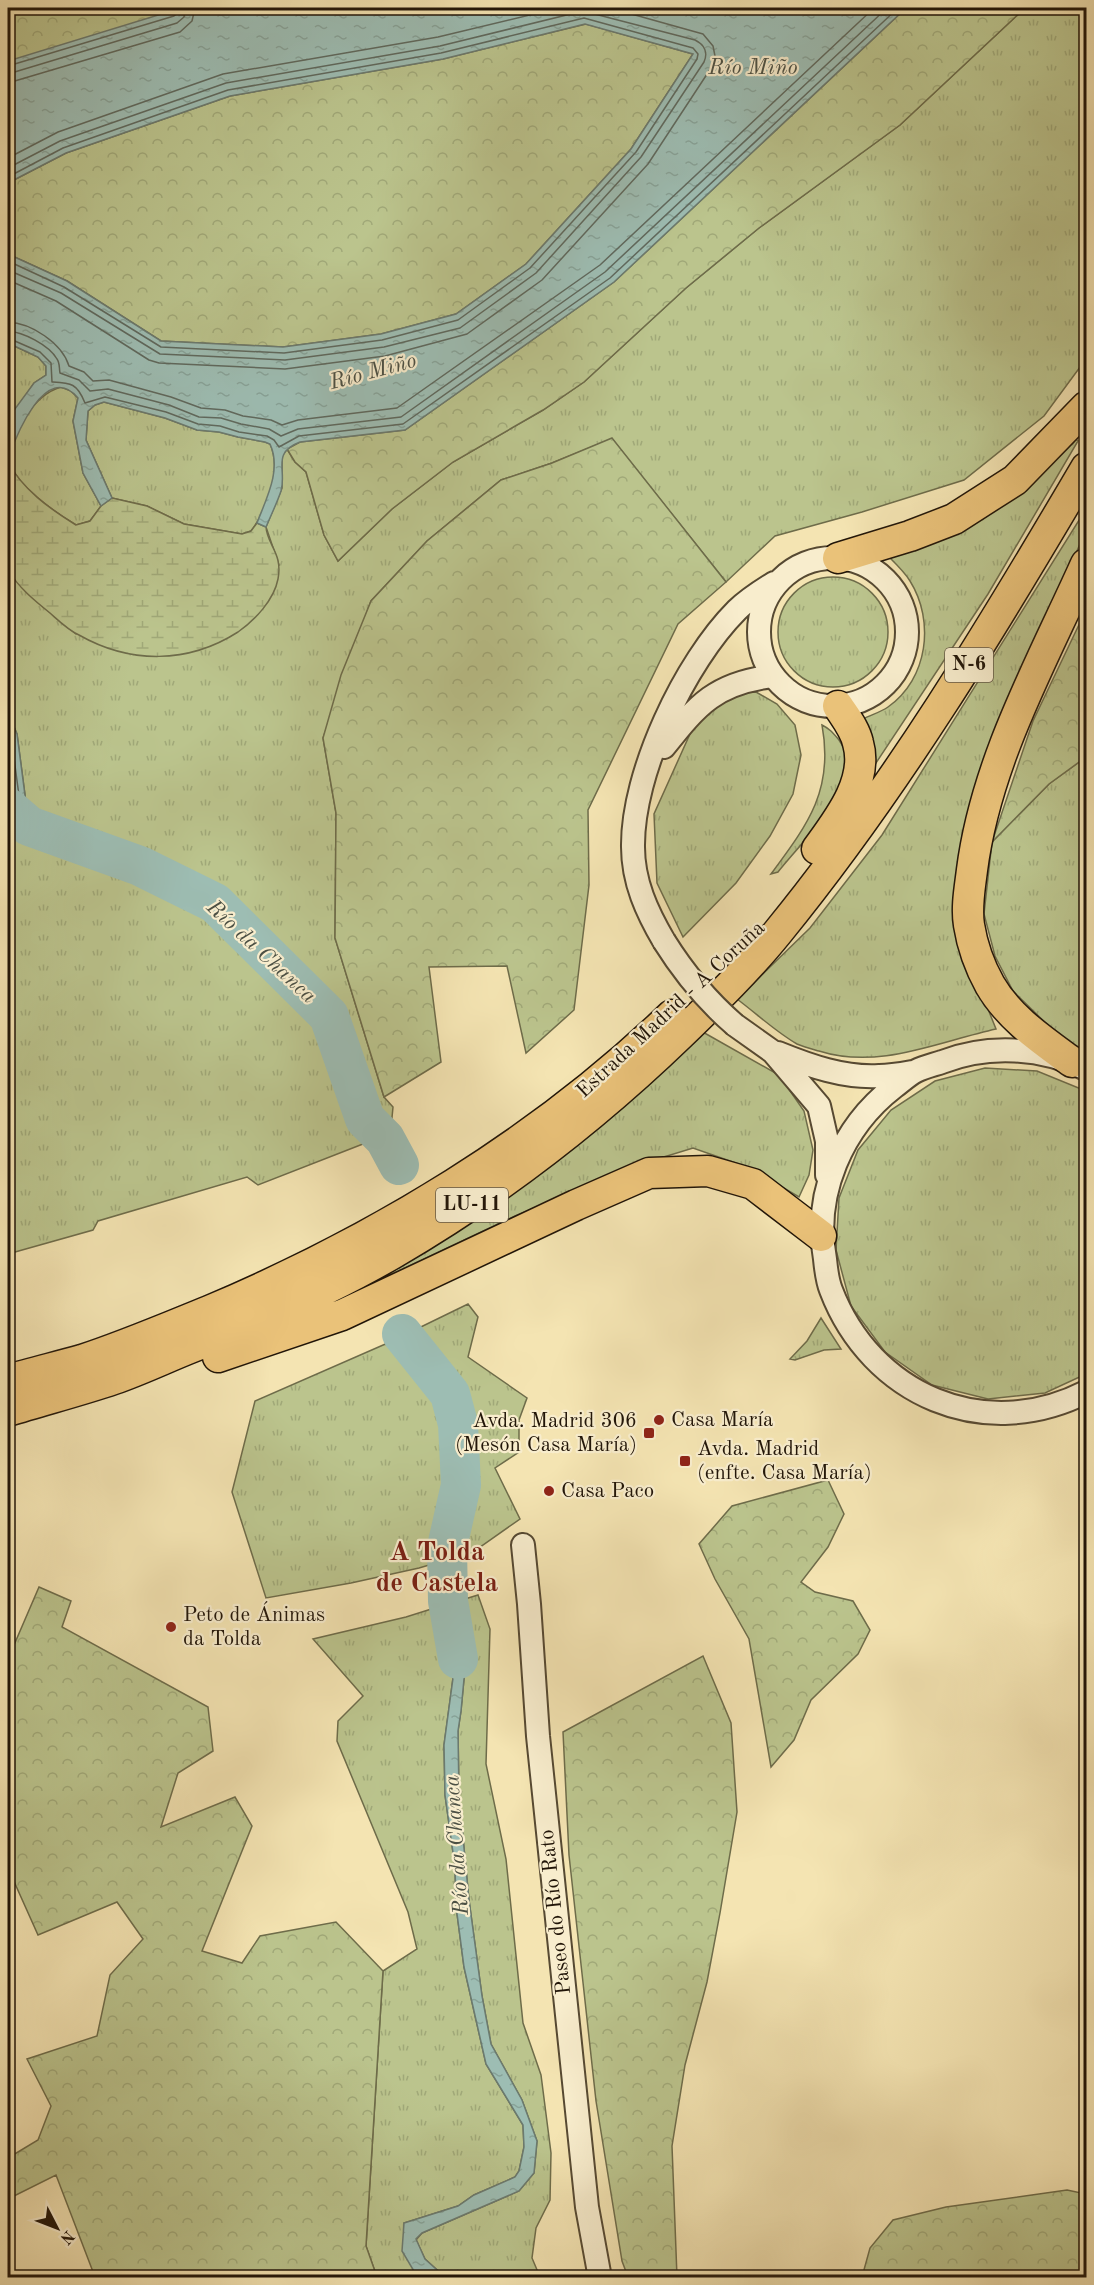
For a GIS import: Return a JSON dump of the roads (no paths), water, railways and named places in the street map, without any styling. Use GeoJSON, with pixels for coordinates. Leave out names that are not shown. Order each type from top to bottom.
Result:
{"type":"FeatureCollection","features":[{"type":"Feature","properties":{"kind":"highway"},"geometry":{"type":"LineString","coordinates":[[838,558],[910,536],[954,519],[1015,480],[1086,407]]}},
{"type":"Feature","properties":{"kind":"highway","name":"Estrada Madrid - A Coruña"},"geometry":{"type":"LineString","coordinates":[[8,1411],[115,1378],[264,1319],[390,1256],[464,1210],[553,1147],[658,1057],[726,990],[777,933],[913,750],[969,664],[1086,468]]}},
{"type":"Feature","properties":{"kind":"highway"},"geometry":{"type":"LineString","coordinates":[[1079,1066],[1029,1031],[1008,1009],[990,985],[978,957],[969,923],[970,888],[975,849],[990,789],[1007,738],[1086,564]]}},
{"type":"Feature","properties":{"kind":"highway"},"geometry":{"type":"LineString","coordinates":[[725,964],[793,881],[831,830],[852,794],[860,768],[861,754],[858,741],[838,706]]}},
{"type":"Feature","properties":{"kind":"highway","name":"Estrada Madrid - A Coruña"},"geometry":{"type":"LineString","coordinates":[[8,1380],[84,1359],[273,1283],[382,1227],[489,1161],[575,1100],[656,1030],[837,853]]}},
{"type":"Feature","properties":{"kind":"highway"},"geometry":{"type":"LineString","coordinates":[[8,1417],[87,1401],[342,1315],[649,1173],[708,1171],[753,1184],[821,1236]]}},
{"type":"Feature","properties":{"kind":"street"},"geometry":{"type":"LineString","coordinates":[[780,579],[768,596],[760,616],[759,637],[763,657],[773,676],[796,696],[809,702],[838,706],[860,701],[879,689],[894,674],[903,653],[907,632],[904,610],[894,590],[879,574],[860,562],[838,558],[817,559],[797,567],[753,596],[736,611],[699,659],[658,735],[648,767],[636,814],[633,848],[637,881],[649,916],[684,973],[702,994],[735,1024],[773,1052],[819,1106],[827,1142],[828,1183],[821,1236],[830,1288],[854,1336],[890,1375],[928,1398],[953,1407],[978,1412],[1004,1413],[1040,1409],[1068,1401],[1086,1392]]}},
{"type":"Feature","properties":{"kind":"street"},"geometry":{"type":"LineString","coordinates":[[648,767],[692,711],[714,694],[739,681],[773,676]]}},
{"type":"Feature","properties":{"kind":"street"},"geometry":{"type":"LineString","coordinates":[[773,1052],[812,1066],[842,1073],[878,1077],[914,1072],[965,1053],[1020,1049],[1079,1066]]}},
{"type":"Feature","properties":{"kind":"street"},"geometry":{"type":"LineString","coordinates":[[828,1183],[846,1138],[876,1101],[914,1072]]}},
{"type":"Feature","properties":{"kind":"street","name":"Paseo do Río Rato"},"geometry":{"type":"LineString","coordinates":[[523,1545],[538,1736],[587,2206],[600,2277]]}},
{"type":"Feature","properties":{"kind":"water","name":"Río Miño"},"geometry":{"type":"Polygon","coordinates":[[[181,8],[906,8],[614,282],[405,430],[300,442],[291,446],[283,457],[281,491],[266,527],[257,523],[274,474],[270,444],[219,432],[197,430],[165,418],[104,402],[88,411],[86,440],[112,498],[101,506],[83,473],[73,421],[78,398],[66,389],[55,388],[44,395],[34,406],[18,434],[8,459],[9,417],[34,383],[46,375],[46,366],[38,357],[8,343],[8,254],[67,281],[161,341],[283,347],[381,334],[456,314],[526,264],[631,149],[693,54],[585,24],[443,59],[230,96],[66,153],[8,183],[8,61],[181,8]]]}},
{"type":"Feature","properties":{"kind":"water"},"geometry":{"type":"Polygon","coordinates":[[[8,713],[17,734],[29,826],[8,828],[8,713]]]}},
{"type":"Feature","properties":{"kind":"water"},"geometry":{"type":"Polygon","coordinates":[[[452,1603],[467,1647],[458,1731],[459,1796],[469,1900],[482,1996],[491,2044],[522,2100],[537,2141],[534,2173],[519,2191],[422,2233],[416,2239],[425,2259],[445,2277],[418,2278],[402,2251],[404,2223],[458,2206],[474,2195],[515,2177],[519,2171],[524,2147],[523,2125],[486,2064],[464,1967],[456,1906],[455,1867],[445,1795],[444,1745],[453,1678],[444,1605],[452,1603]]]}},
{"type":"Feature","properties":{"kind":"waterway","name":"Río da Chanca"},"geometry":{"type":"LineString","coordinates":[[8,808],[29,826],[140,866],[215,903],[329,1016],[365,1119],[385,1139],[399,1165]]}},
{"type":"Feature","properties":{"kind":"waterway","name":"Río da Chanca"},"geometry":{"type":"LineString","coordinates":[[402,1334],[450,1394],[458,1424],[461,1485],[447,1547],[448,1601],[458,1659]]}},
{"type":"Feature","properties":{"kind":"place","name":"Casa María"},"geometry":{"type":"Point","coordinates":[659,1420]}},
{"type":"Feature","properties":{"kind":"place","name":"Avda. Madrid 306 (Mesón Casa María)"},"geometry":{"type":"Point","coordinates":[649,1433]}},
{"type":"Feature","properties":{"kind":"place","name":"Avda. Madrid (enfte. Casa María)"},"geometry":{"type":"Point","coordinates":[685,1461]}},
{"type":"Feature","properties":{"kind":"place","name":"Casa Paco"},"geometry":{"type":"Point","coordinates":[549,1491]}},
{"type":"Feature","properties":{"kind":"place","name":"Peto de Ánimas da Tolda"},"geometry":{"type":"Point","coordinates":[171,1627]}},
{"type":"Feature","properties":{"kind":"district","name":"A Tolda de Castela"},"geometry":{"type":"Point","coordinates":[437,1568]}}]}
